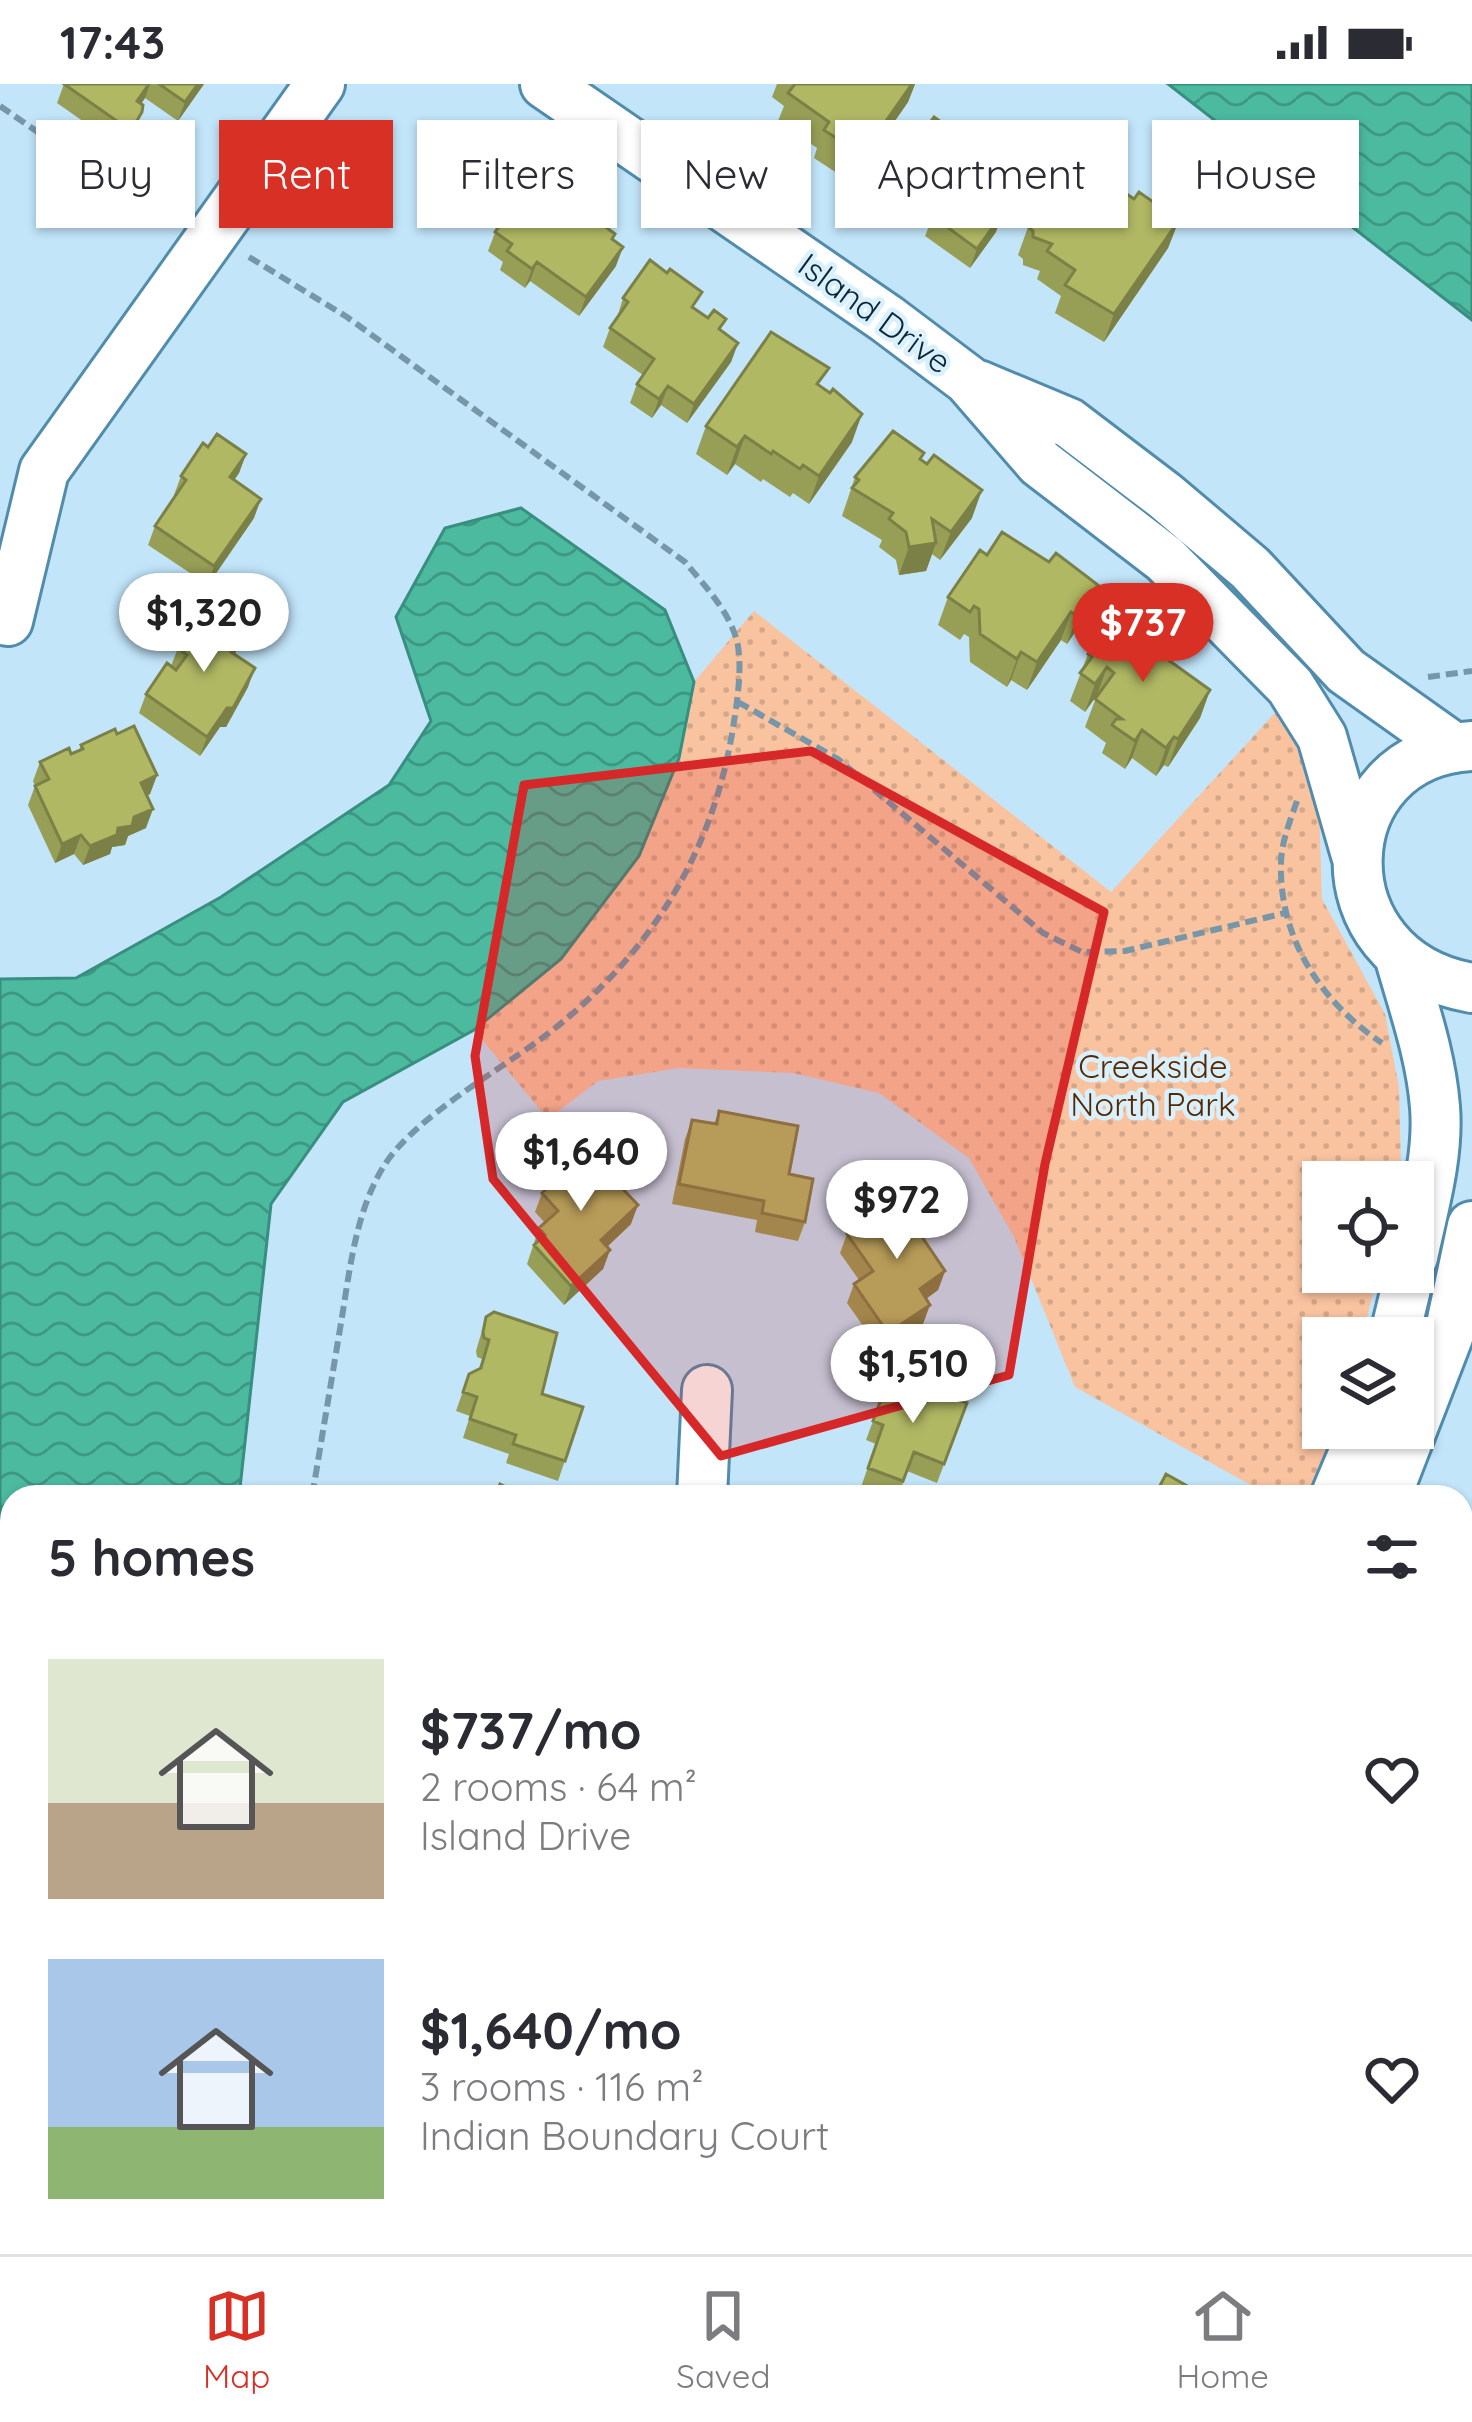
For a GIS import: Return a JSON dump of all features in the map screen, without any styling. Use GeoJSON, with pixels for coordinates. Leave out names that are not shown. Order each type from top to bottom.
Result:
{"type":"FeatureCollection","features":[{"type":"Feature","properties":{"kind":"street"},"geometry":{"type":"LineString","coordinates":[[8,621],[44,471],[320,84]]}},
{"type":"Feature","properties":{"kind":"street","name":"Island Drive"},"geometry":{"type":"LineString","coordinates":[[544,84],[887,319],[968,380],[1040,463],[1165,560],[1290,686],[1322,737],[1356,855],[1359,894],[1374,930],[1400,959]]}},
{"type":"Feature","properties":{"kind":"street","name":"Island Drive"},"geometry":{"type":"LineString","coordinates":[[968,380],[1069,424],[1166,496],[1250,568],[1346,671],[1463,746]]}},
{"type":"Feature","properties":{"kind":"street"},"geometry":{"type":"LineString","coordinates":[[1356,855],[1366,818],[1387,785],[1417,760],[1463,746]]}},
{"type":"Feature","properties":{"kind":"street"},"geometry":{"type":"LineString","coordinates":[[1400,959],[1433,980],[1472,988]]}},
{"type":"Feature","properties":{"kind":"street"},"geometry":{"type":"LineString","coordinates":[[1400,959],[1426,1048],[1436,1110],[1432,1161]]}},
{"type":"Feature","properties":{"kind":"street"},"geometry":{"type":"LineString","coordinates":[[1391,1485],[1449,1334],[1472,1226]]}},
{"type":"Feature","properties":{"kind":"street"},"geometry":{"type":"LineString","coordinates":[[703,1485],[707,1390]]}},
{"type":"Feature","properties":{"kind":"street"},"geometry":{"type":"LineString","coordinates":[[1340,1485],[1355,1449]]}},
{"type":"Feature","properties":{"kind":"path"},"geometry":{"type":"LineString","coordinates":[[0,106],[106,178],[211,234],[347,317],[685,562],[717,602],[738,645],[737,702],[724,783],[688,870],[657,923],[613,976],[564,1021],[426,1122],[383,1166],[358,1233],[314,1485]]}},
{"type":"Feature","properties":{"kind":"path"},"geometry":{"type":"LineString","coordinates":[[1413,680],[1472,671]]}},
{"type":"Feature","properties":{"kind":"path"},"geometry":{"type":"LineString","coordinates":[[737,702],[838,759],[1043,933],[1082,952],[1125,951],[1285,913]]}},
{"type":"Feature","properties":{"kind":"path"},"geometry":{"type":"LineString","coordinates":[[1299,794],[1281,862],[1285,913],[1310,975],[1343,1014],[1380,1042],[1398,1049]]}},
{"type":"Feature","properties":{"kind":"highlighted area"},"geometry":{"type":"Polygon","coordinates":[[[811,751],[1104,912],[1045,1164],[1009,1375],[721,1456],[493,1179],[475,1056],[524,785],[811,751]]]}},
{"type":"Feature","properties":{"kind":"green space","name":"Creekside North Park"},"geometry":{"type":"Polygon","coordinates":[[[754,611],[1111,892],[1282,705],[1319,804],[1322,899],[1385,1014],[1399,1088],[1401,1161],[1302,1161],[1302,1293],[1373,1293],[1367,1317],[1302,1317],[1302,1449],[1326,1449],[1312,1485],[1251,1485],[1075,1387],[1014,1237],[969,1158],[879,1093],[793,1073],[679,1068],[598,1081],[548,1119],[474,1030],[561,959],[679,758],[694,682],[754,611]]]}},
{"type":"Feature","properties":{"kind":"water"},"geometry":{"type":"Polygon","coordinates":[[[1168,84],[1472,84],[1472,320],[1353,228],[1359,228],[1359,120],[1214,120],[1168,84]]]}},
{"type":"Feature","properties":{"kind":"water"},"geometry":{"type":"Polygon","coordinates":[[[521,508],[665,610],[694,682],[679,758],[639,856],[561,959],[474,1030],[343,1102],[271,1204],[240,1485],[0,1485],[0,979],[76,978],[221,897],[389,785],[431,721],[396,617],[445,528],[521,508]]]}},
{"type":"Feature","properties":{"kind":"building"},"geometry":{"type":"Polygon","coordinates":[[[64,84],[149,84],[137,101],[143,105],[137,120],[115,120],[64,84]]]}},
{"type":"Feature","properties":{"kind":"building"},"geometry":{"type":"Polygon","coordinates":[[[159,84],[198,84],[185,102],[159,84]]]}},
{"type":"Feature","properties":{"kind":"building"},"geometry":{"type":"Polygon","coordinates":[[[795,84],[912,84],[887,120],[835,120],[835,137],[824,130],[829,122],[788,93],[795,84]]]}},
{"type":"Feature","properties":{"kind":"building"},"geometry":{"type":"Polygon","coordinates":[[[1139,192],[1152,201],[1152,228],[1173,228],[1114,314],[1065,285],[1075,270],[1047,251],[1052,244],[1033,237],[1029,228],[1128,228],[1128,195],[1134,199],[1139,192]]]}},
{"type":"Feature","properties":{"kind":"building"},"geometry":{"type":"Polygon","coordinates":[[[498,228],[607,228],[623,247],[586,297],[537,262],[532,269],[507,251],[512,244],[495,232],[498,228]]]}},
{"type":"Feature","properties":{"kind":"building"},"geometry":{"type":"Polygon","coordinates":[[[948,228],[992,228],[977,249],[948,228]]]}},
{"type":"Feature","properties":{"kind":"building"},"geometry":{"type":"Polygon","coordinates":[[[650,260],[702,292],[692,307],[708,318],[714,310],[726,319],[719,329],[738,343],[694,404],[668,386],[659,399],[637,384],[654,359],[610,328],[628,302],[623,298],[650,260]]]}},
{"type":"Feature","properties":{"kind":"building"},"geometry":{"type":"Polygon","coordinates":[[[771,332],[829,368],[817,384],[830,393],[833,389],[862,414],[819,476],[745,436],[737,447],[706,426],[771,332]]]}},
{"type":"Feature","properties":{"kind":"building"},"geometry":{"type":"Polygon","coordinates":[[[893,431],[924,453],[920,459],[927,464],[934,455],[982,490],[951,532],[932,519],[936,543],[909,547],[906,532],[889,519],[893,513],[852,488],[859,480],[855,477],[893,431]]]}},
{"type":"Feature","properties":{"kind":"building"},"geometry":{"type":"Polygon","coordinates":[[[217,434],[246,454],[230,477],[261,499],[214,566],[155,526],[186,480],[181,476],[203,443],[208,447],[217,434]]]}},
{"type":"Feature","properties":{"kind":"building"},"geometry":{"type":"Polygon","coordinates":[[[1002,532],[1049,562],[1056,553],[1098,585],[1077,616],[1071,612],[1037,662],[1021,652],[1017,659],[980,634],[979,609],[974,606],[970,612],[948,597],[980,550],[987,555],[1002,532]]]}},
{"type":"Feature","properties":{"kind":"building"},"geometry":{"type":"Polygon","coordinates":[[[212,610],[244,631],[231,652],[255,668],[233,708],[227,708],[207,737],[146,694],[167,663],[176,670],[187,655],[178,648],[200,616],[204,621],[212,610]]]}},
{"type":"Feature","properties":{"kind":"building"},"geometry":{"type":"Polygon","coordinates":[[[1115,617],[1164,649],[1160,654],[1210,690],[1178,739],[1174,737],[1166,748],[1142,730],[1135,741],[1112,725],[1122,719],[1095,699],[1114,673],[1107,667],[1095,684],[1080,673],[1115,617]]]}},
{"type":"Feature","properties":{"kind":"building"},"geometry":{"type":"Polygon","coordinates":[[[134,726],[157,775],[141,783],[153,809],[134,817],[132,826],[118,828],[117,835],[90,846],[81,835],[62,844],[35,786],[49,779],[40,762],[69,748],[71,754],[83,749],[81,745],[115,729],[117,734],[134,726]]]}},
{"type":"Feature","properties":{"kind":"building"},"geometry":{"type":"Polygon","coordinates":[[[719,1111],[798,1126],[789,1174],[813,1179],[805,1222],[762,1213],[764,1201],[679,1184],[692,1120],[717,1124],[719,1111]]]}},
{"type":"Feature","properties":{"kind":"building"},"geometry":{"type":"Polygon","coordinates":[[[582,1140],[591,1150],[587,1169],[593,1175],[602,1167],[638,1205],[601,1240],[610,1250],[571,1286],[534,1245],[545,1235],[539,1228],[558,1211],[542,1193],[569,1168],[557,1155],[571,1142],[582,1140]]]}},
{"type":"Feature","properties":{"kind":"building"},"geometry":{"type":"Polygon","coordinates":[[[925,1194],[939,1212],[916,1228],[945,1271],[920,1289],[930,1305],[888,1333],[854,1284],[873,1271],[847,1234],[897,1200],[903,1209],[925,1194]]]}},
{"type":"Feature","properties":{"kind":"building"},"geometry":{"type":"Polygon","coordinates":[[[494,1312],[557,1333],[542,1394],[583,1407],[565,1461],[513,1444],[516,1435],[470,1419],[477,1397],[463,1392],[469,1374],[481,1368],[489,1340],[483,1332],[486,1317],[494,1312]]]}},
{"type":"Feature","properties":{"kind":"building"},"geometry":{"type":"Polygon","coordinates":[[[890,1375],[967,1403],[944,1464],[914,1452],[903,1481],[868,1468],[883,1425],[873,1421],[890,1375]]]}},
{"type":"Feature","properties":{"kind":"building"},"geometry":{"type":"Polygon","coordinates":[[[1166,1474],[1186,1485],[1160,1485],[1166,1474]]]}}]}
